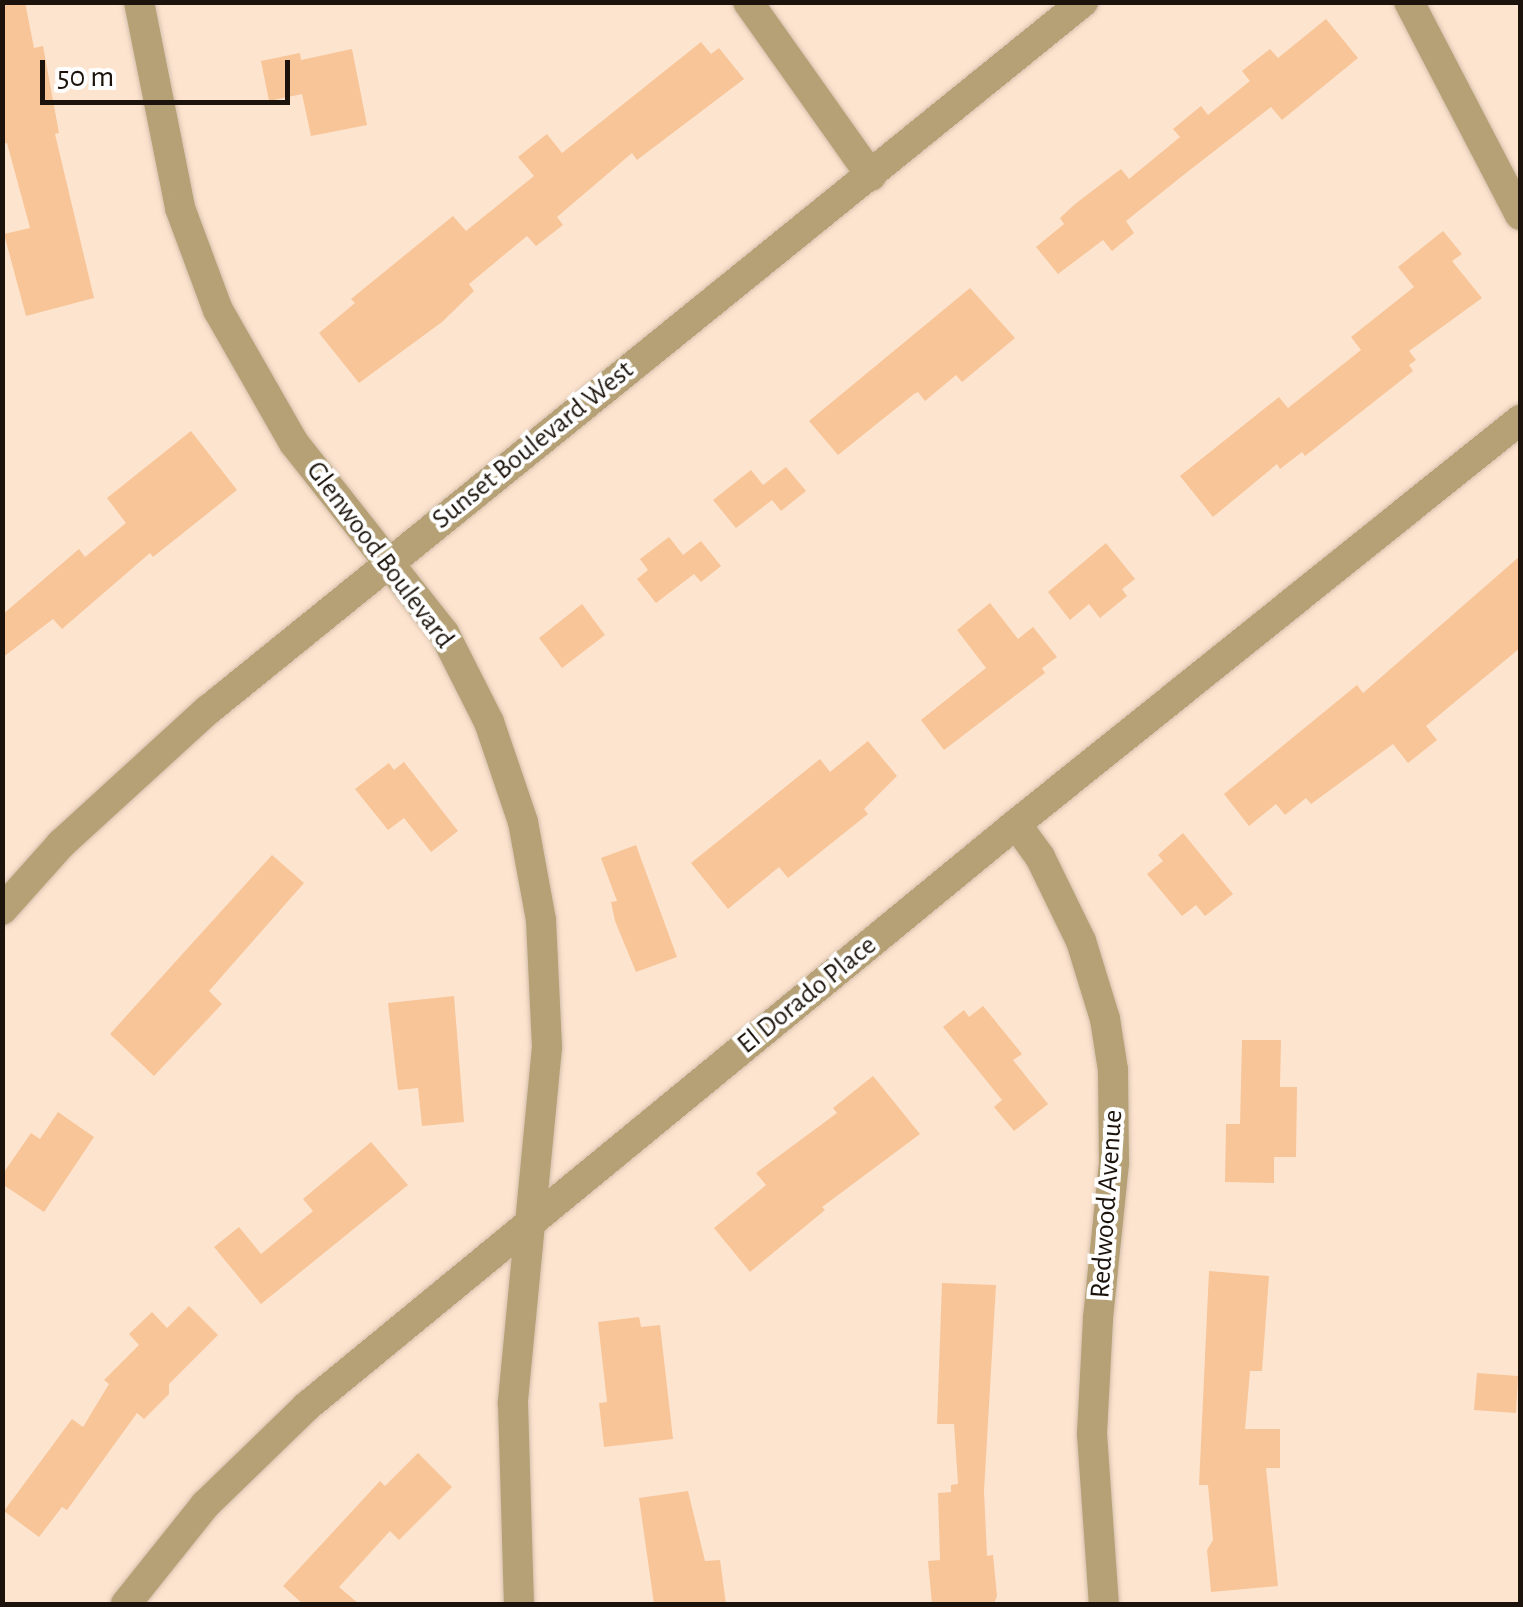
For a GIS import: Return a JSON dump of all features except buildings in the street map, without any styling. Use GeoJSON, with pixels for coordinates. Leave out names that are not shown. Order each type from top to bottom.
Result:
{"type":"FeatureCollection","features":[{"type":"Feature","properties":{"kind":"street","name":"Glenwood Boulevard"},"geometry":{"type":"LineString","coordinates":[[139,2],[180,208],[218,310],[294,443],[444,633],[469,677],[505,764],[530,855],[546,973],[547,1047],[513,1403],[519,1604]]}},
{"type":"Feature","properties":{"kind":"street"},"geometry":{"type":"LineString","coordinates":[[748,2],[871,176]]}},
{"type":"Feature","properties":{"kind":"street","name":"Sunset Boulevard West"},"geometry":{"type":"LineString","coordinates":[[2,910],[126,782],[388,561],[1083,2]]}},
{"type":"Feature","properties":{"kind":"street"},"geometry":{"type":"LineString","coordinates":[[1408,2],[1520,215]]}},
{"type":"Feature","properties":{"kind":"street","name":"El Dorado Place"},"geometry":{"type":"LineString","coordinates":[[126,1604],[204,1504],[306,1407],[1016,824],[1520,420]]}},
{"type":"Feature","properties":{"kind":"street","name":"Redwood Avenue"},"geometry":{"type":"LineString","coordinates":[[1016,824],[1040,857],[1081,941],[1105,1019],[1114,1070],[1114,1163],[1098,1319],[1092,1434],[1104,1604]]}}]}
